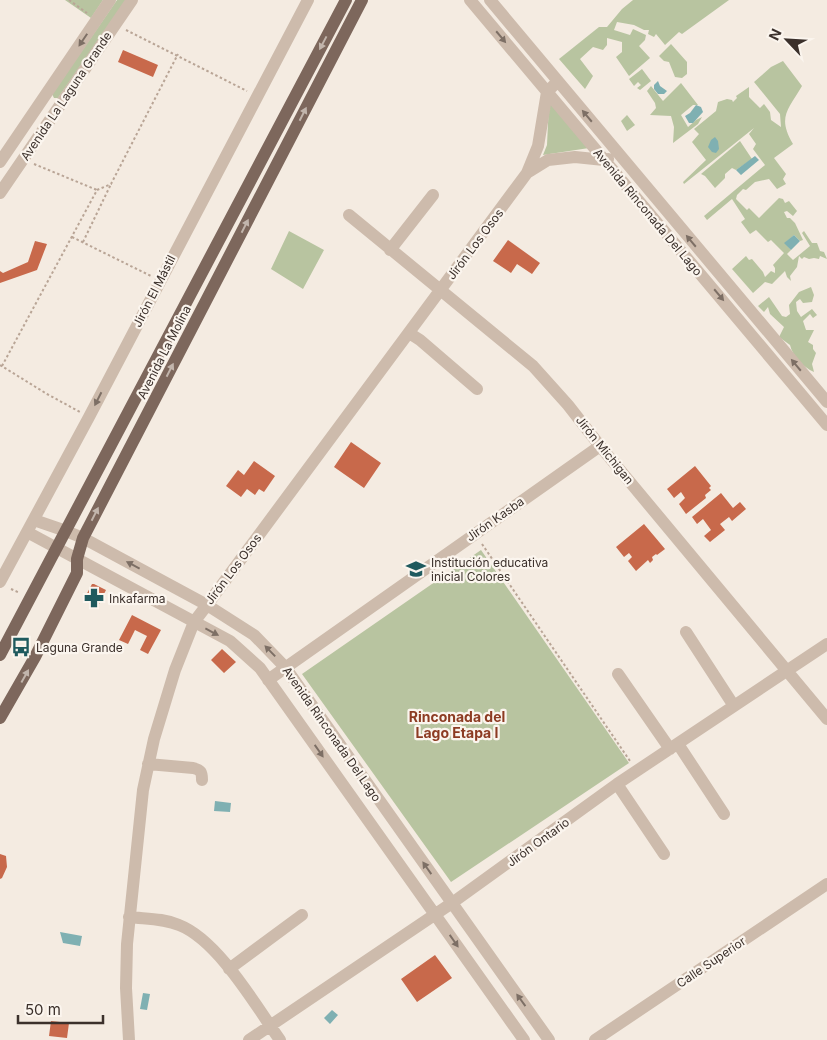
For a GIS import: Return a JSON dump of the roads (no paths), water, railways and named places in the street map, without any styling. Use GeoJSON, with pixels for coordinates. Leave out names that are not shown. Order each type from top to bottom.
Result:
{"type":"FeatureCollection","features":[{"type":"Feature","properties":{"kind":"main road","name":"Avenida La Molina"},"geometry":{"type":"LineString","coordinates":[[0,655],[346,0]]}},
{"type":"Feature","properties":{"kind":"main road","name":"Avenida La Molina"},"geometry":{"type":"LineString","coordinates":[[0,718],[35,657],[78,573],[77,559],[82,538],[362,0]]}},
{"type":"Feature","properties":{"kind":"main road"},"geometry":{"type":"LineString","coordinates":[[226,227],[280,158]]}},
{"type":"Feature","properties":{"kind":"street","name":"Avenida La Laguna Grande"},"geometry":{"type":"LineString","coordinates":[[0,162],[110,0]]}},
{"type":"Feature","properties":{"kind":"street","name":"Avenida La Laguna Grande"},"geometry":{"type":"LineString","coordinates":[[0,193],[132,0]]}},
{"type":"Feature","properties":{"kind":"street","name":"Jirón El Mástil"},"geometry":{"type":"LineString","coordinates":[[0,582],[308,0]]}},
{"type":"Feature","properties":{"kind":"street","name":"Avenida Rinconada Del Lago"},"geometry":{"type":"LineString","coordinates":[[470,0],[827,424]]}},
{"type":"Feature","properties":{"kind":"street","name":"Avenida Rinconada Del Lago"},"geometry":{"type":"LineString","coordinates":[[490,0],[827,402]]}},
{"type":"Feature","properties":{"kind":"street"},"geometry":{"type":"LineString","coordinates":[[478,10],[490,0]]}},
{"type":"Feature","properties":{"kind":"street"},"geometry":{"type":"LineString","coordinates":[[546,92],[558,82]]}},
{"type":"Feature","properties":{"kind":"street","name":"Jirón Los Osos"},"geometry":{"type":"LineString","coordinates":[[129,1040],[126,988],[129,917],[140,813],[148,764],[167,692],[194,622],[527,173],[538,146],[546,92]]}},
{"type":"Feature","properties":{"kind":"street"},"geometry":{"type":"LineString","coordinates":[[45,96],[59,106]]}},
{"type":"Feature","properties":{"kind":"street","name":"Jirón Los Osos"},"geometry":{"type":"LineString","coordinates":[[527,173],[548,160],[575,156],[604,160],[619,155]]}},
{"type":"Feature","properties":{"kind":"street"},"geometry":{"type":"LineString","coordinates":[[390,250],[433,195]]}},
{"type":"Feature","properties":{"kind":"street","name":"Jirón Michigan"},"geometry":{"type":"LineString","coordinates":[[348,215],[533,366],[568,405],[827,719]]}},
{"type":"Feature","properties":{"kind":"street"},"geometry":{"type":"LineString","coordinates":[[409,333],[420,340],[477,389]]}},
{"type":"Feature","properties":{"kind":"street","name":"Jirón Kasba"},"geometry":{"type":"LineString","coordinates":[[268,680],[600,446]]}},
{"type":"Feature","properties":{"kind":"street","name":"Avenida Rinconada Del Lago"},"geometry":{"type":"LineString","coordinates":[[34,520],[82,538],[207,605],[254,635],[285,667],[550,1040]]}},
{"type":"Feature","properties":{"kind":"street","name":"Avenida Rinconada Del Lago"},"geometry":{"type":"LineString","coordinates":[[27,532],[230,641],[260,668],[524,1040]]}},
{"type":"Feature","properties":{"kind":"street"},"geometry":{"type":"LineString","coordinates":[[686,632],[734,706]]}},
{"type":"Feature","properties":{"kind":"street","name":"Jirón Ontario"},"geometry":{"type":"LineString","coordinates":[[249,1040],[452,903],[617,784],[827,644]]}},
{"type":"Feature","properties":{"kind":"street"},"geometry":{"type":"LineString","coordinates":[[618,674],[724,814]]}},
{"type":"Feature","properties":{"kind":"street"},"geometry":{"type":"LineString","coordinates":[[148,764],[200,770],[202,780]]}},
{"type":"Feature","properties":{"kind":"street"},"geometry":{"type":"LineString","coordinates":[[617,784],[664,854]]}},
{"type":"Feature","properties":{"kind":"street","name":"Calle Superior"},"geometry":{"type":"LineString","coordinates":[[595,1040],[827,884]]}},
{"type":"Feature","properties":{"kind":"street"},"geometry":{"type":"LineString","coordinates":[[229,968],[302,915]]}},
{"type":"Feature","properties":{"kind":"street"},"geometry":{"type":"LineString","coordinates":[[129,917],[169,922],[187,929],[205,941],[229,968],[280,1040]]}},
{"type":"Feature","properties":{"kind":"water"},"geometry":{"type":"Polygon","coordinates":[[[658,81],[660,86],[667,91],[664,94],[658,94],[654,89],[654,85],[658,81]]]}},
{"type":"Feature","properties":{"kind":"water"},"geometry":{"type":"Polygon","coordinates":[[[696,105],[701,107],[703,112],[693,123],[689,123],[685,116],[696,105]]]}},
{"type":"Feature","properties":{"kind":"water"},"geometry":{"type":"Polygon","coordinates":[[[715,137],[718,141],[719,149],[716,153],[712,152],[708,147],[711,140],[715,137]]]}},
{"type":"Feature","properties":{"kind":"water"},"geometry":{"type":"Polygon","coordinates":[[[755,156],[759,160],[741,175],[736,170],[755,156]]]}},
{"type":"Feature","properties":{"kind":"water"},"geometry":{"type":"Polygon","coordinates":[[[794,235],[800,241],[791,250],[784,243],[794,235]]]}},
{"type":"Feature","properties":{"kind":"water"},"geometry":{"type":"Polygon","coordinates":[[[215,801],[231,803],[230,812],[214,811],[215,801]]]}},
{"type":"Feature","properties":{"kind":"water"},"geometry":{"type":"Polygon","coordinates":[[[60,932],[82,936],[80,946],[63,943],[60,932]]]}},
{"type":"Feature","properties":{"kind":"water"},"geometry":{"type":"Polygon","coordinates":[[[143,993],[150,994],[147,1010],[140,1009],[143,993]]]}},
{"type":"Feature","properties":{"kind":"water"},"geometry":{"type":"Polygon","coordinates":[[[332,1010],[338,1015],[330,1024],[324,1018],[332,1010]]]}},
{"type":"Feature","properties":{"kind":"place","name":"Institución educativa inicial Colores"},"geometry":{"type":"Point","coordinates":[416,569]}},
{"type":"Feature","properties":{"kind":"place","name":"Inkafarma"},"geometry":{"type":"Point","coordinates":[94,598]}},
{"type":"Feature","properties":{"kind":"place","name":"Laguna Grande"},"geometry":{"type":"Point","coordinates":[21,647]}},
{"type":"Feature","properties":{"kind":"district","name":"Rinconada del Lago Etapa I"},"geometry":{"type":"Point","coordinates":[457,724]}}]}
